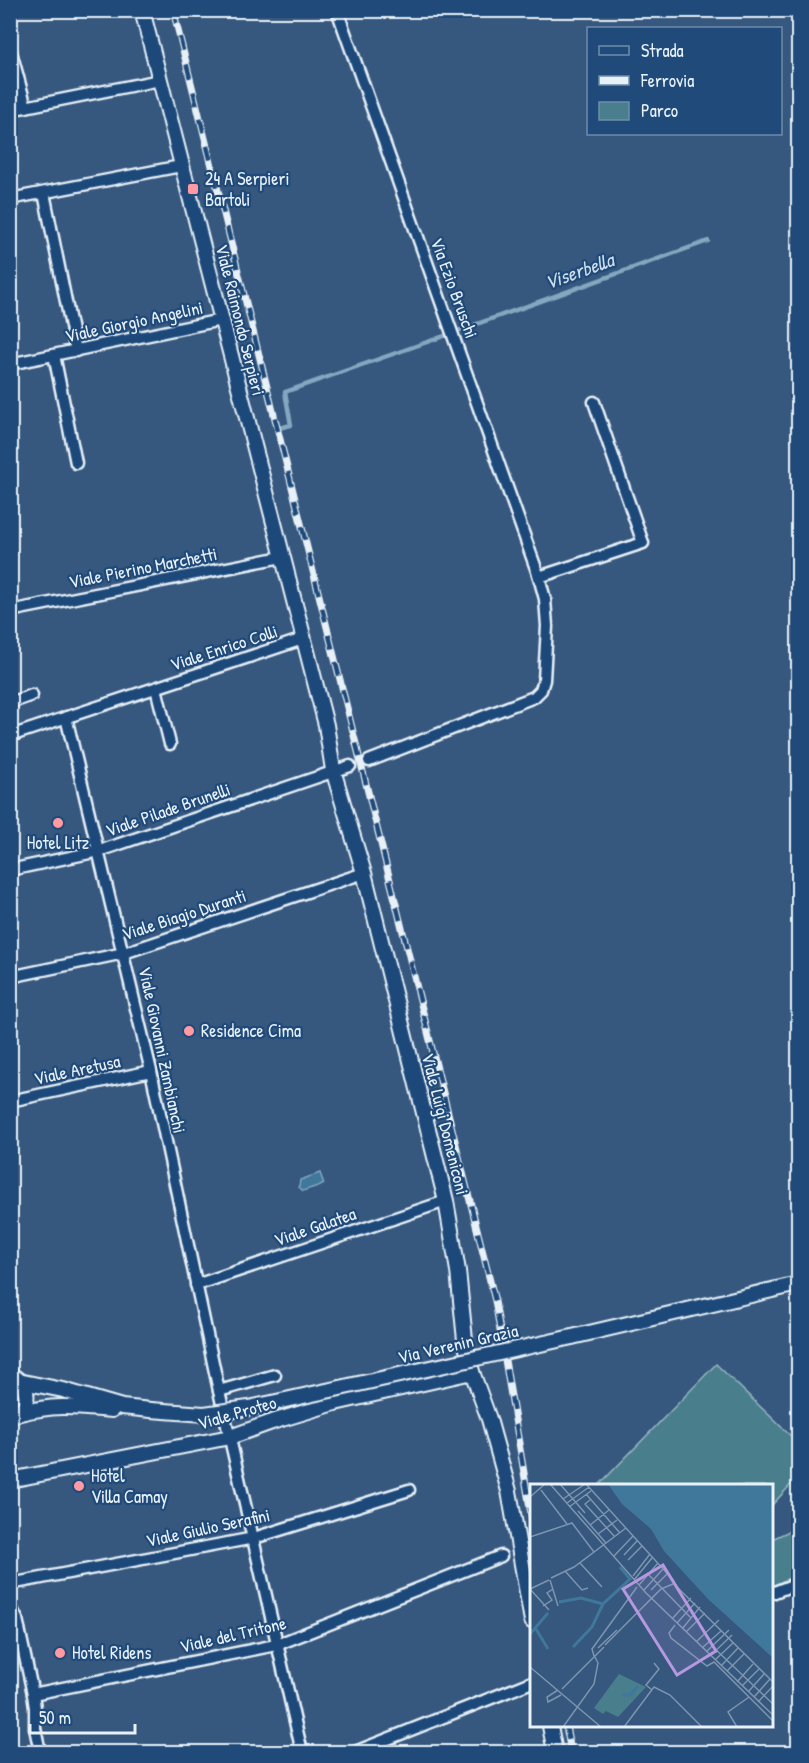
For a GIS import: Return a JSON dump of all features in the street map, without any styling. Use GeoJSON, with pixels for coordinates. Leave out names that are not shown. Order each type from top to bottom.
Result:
{"type":"FeatureCollection","features":[{"type":"Feature","properties":{"kind":"street","name":"Viale Raimondo Serpieri"},"geometry":{"type":"LineString","coordinates":[[142,10],[303,639]]}},
{"type":"Feature","properties":{"kind":"street","name":"Via Ezio Bruschi"},"geometry":{"type":"LineString","coordinates":[[338,10],[539,577],[545,599],[547,626],[544,680],[541,690],[534,697],[369,761]]}},
{"type":"Feature","properties":{"kind":"street"},"geometry":{"type":"LineString","coordinates":[[10,48],[26,107]]}},
{"type":"Feature","properties":{"kind":"street"},"geometry":{"type":"LineString","coordinates":[[10,110],[160,80]]}},
{"type":"Feature","properties":{"kind":"street"},"geometry":{"type":"LineString","coordinates":[[10,199],[181,166]]}},
{"type":"Feature","properties":{"kind":"street"},"geometry":{"type":"LineString","coordinates":[[44,193],[76,351]]}},
{"type":"Feature","properties":{"kind":"street","name":"Viale Giorgio Angelini"},"geometry":{"type":"LineString","coordinates":[[10,364],[221,320]]}},
{"type":"Feature","properties":{"kind":"street","name":"Viale Giorgio Angelini"},"geometry":{"type":"LineString","coordinates":[[54,356],[76,463]]}},
{"type":"Feature","properties":{"kind":"street"},"geometry":{"type":"LineString","coordinates":[[539,577],[643,543],[594,402]]}},
{"type":"Feature","properties":{"kind":"street","name":"Viale Pierino Marchetti"},"geometry":{"type":"LineString","coordinates":[[10,611],[282,557]]}},
{"type":"Feature","properties":{"kind":"street","name":"Viale Enrico Colli"},"geometry":{"type":"LineString","coordinates":[[10,736],[303,639]]}},
{"type":"Feature","properties":{"kind":"street","name":"Viale Luigi Domeniconi"},"geometry":{"type":"LineString","coordinates":[[303,639],[326,725],[333,770],[364,873],[446,1201],[458,1271],[465,1340],[472,1372],[489,1419],[509,1491],[530,1615]]}},
{"type":"Feature","properties":{"kind":"street","name":"Viale Enrico Colli"},"geometry":{"type":"LineString","coordinates":[[156,688],[170,744]]}},
{"type":"Feature","properties":{"kind":"street"},"geometry":{"type":"LineString","coordinates":[[10,703],[32,695]]}},
{"type":"Feature","properties":{"kind":"street","name":"Viale Giovanni Zambianchi"},"geometry":{"type":"LineString","coordinates":[[66,717],[151,1071],[219,1391],[302,1752]]}},
{"type":"Feature","properties":{"kind":"street"},"geometry":{"type":"LineString","coordinates":[[333,770],[350,766]]}},
{"type":"Feature","properties":{"kind":"street","name":"Viale Pilade Brunelli"},"geometry":{"type":"LineString","coordinates":[[10,870],[99,851],[333,770]]}},
{"type":"Feature","properties":{"kind":"street","name":"Viale Biagio Duranti"},"geometry":{"type":"LineString","coordinates":[[10,977],[124,953],[364,873]]}},
{"type":"Feature","properties":{"kind":"street","name":"Viale Aretusa"},"geometry":{"type":"LineString","coordinates":[[10,1101],[151,1071]]}},
{"type":"Feature","properties":{"kind":"street","name":"Viale Galatea"},"geometry":{"type":"LineString","coordinates":[[196,1285],[446,1201]]}},
{"type":"Feature","properties":{"kind":"street","name":"Via Verenin Grazia"},"geometry":{"type":"LineString","coordinates":[[14,1377],[122,1407],[204,1414],[249,1408],[572,1337],[798,1284]]}},
{"type":"Feature","properties":{"kind":"street","name":"Viale Proteo"},"geometry":{"type":"LineString","coordinates":[[10,1480],[230,1437],[335,1404],[472,1372]]}},
{"type":"Feature","properties":{"kind":"street"},"geometry":{"type":"LineString","coordinates":[[219,1391],[275,1375]]}},
{"type":"Feature","properties":{"kind":"street"},"geometry":{"type":"LineString","coordinates":[[14,1377],[28,1395],[27,1402],[14,1417]]}},
{"type":"Feature","properties":{"kind":"street","name":"Via Verenin Grazia"},"geometry":{"type":"LineString","coordinates":[[14,1417],[44,1407],[64,1406],[111,1410],[122,1407]]}},
{"type":"Feature","properties":{"kind":"street","name":"Viale Giulio Serafini"},"geometry":{"type":"LineString","coordinates":[[10,1584],[254,1538],[410,1490]]}},
{"type":"Feature","properties":{"kind":"street","name":"Viale del Tritone"},"geometry":{"type":"LineString","coordinates":[[33,1694],[276,1645],[501,1556]]}},
{"type":"Feature","properties":{"kind":"street"},"geometry":{"type":"LineString","coordinates":[[773,1592],[798,1583]]}},
{"type":"Feature","properties":{"kind":"street"},"geometry":{"type":"LineString","coordinates":[[10,1605],[17,1619],[33,1694],[35,1728],[40,1752]]}},
{"type":"Feature","properties":{"kind":"street"},"geometry":{"type":"LineString","coordinates":[[355,1752],[530,1682]]}},
{"type":"Feature","properties":{"kind":"street"},"geometry":{"type":"LineString","coordinates":[[550,1727],[555,1752]]}},
{"type":"Feature","properties":{"kind":"green space"},"geometry":{"type":"Polygon","coordinates":[[[716,1364],[798,1443],[798,1477],[773,1504],[773,1484],[600,1484],[716,1364]]]}},
{"type":"Feature","properties":{"kind":"green space"},"geometry":{"type":"Polygon","coordinates":[[[798,1527],[798,1574],[773,1586],[773,1539],[798,1527]]]}},
{"type":"Feature","properties":{"kind":"water"},"geometry":{"type":"Polygon","coordinates":[[[320,1173],[324,1184],[303,1191],[299,1187],[300,1180],[320,1173]]]}},
{"type":"Feature","properties":{"kind":"waterway","name":"Viserbella"},"geometry":{"type":"LineString","coordinates":[[460,330],[708,241]]}},
{"type":"Feature","properties":{"kind":"waterway","name":"Viserbella"},"geometry":{"type":"LineString","coordinates":[[279,428],[291,425],[285,392],[447,335]]}},
{"type":"Feature","properties":{"kind":"tunnel"},"geometry":{"type":"LineString","coordinates":[[350,766],[369,761]]}},
{"type":"Feature","properties":{"kind":"railway"},"geometry":{"type":"LineString","coordinates":[[173,10],[495,1301],[530,1508]]}},
{"type":"Feature","properties":{"kind":"railway"},"geometry":{"type":"LineString","coordinates":[[566,1727],[571,1752]]}},
{"type":"Feature","properties":{"kind":"place","name":"24 A Serpieri Bartoli"},"geometry":{"type":"Point","coordinates":[193,189]}},
{"type":"Feature","properties":{"kind":"place","name":"Hotel Litz"},"geometry":{"type":"Point","coordinates":[58,823]}},
{"type":"Feature","properties":{"kind":"place","name":"Residence Cima"},"geometry":{"type":"Point","coordinates":[189,1031]}},
{"type":"Feature","properties":{"kind":"place","name":"Hotel Villa Camay"},"geometry":{"type":"Point","coordinates":[79,1486]}},
{"type":"Feature","properties":{"kind":"place","name":"Hotel Ridens"},"geometry":{"type":"Point","coordinates":[60,1653]}}]}
